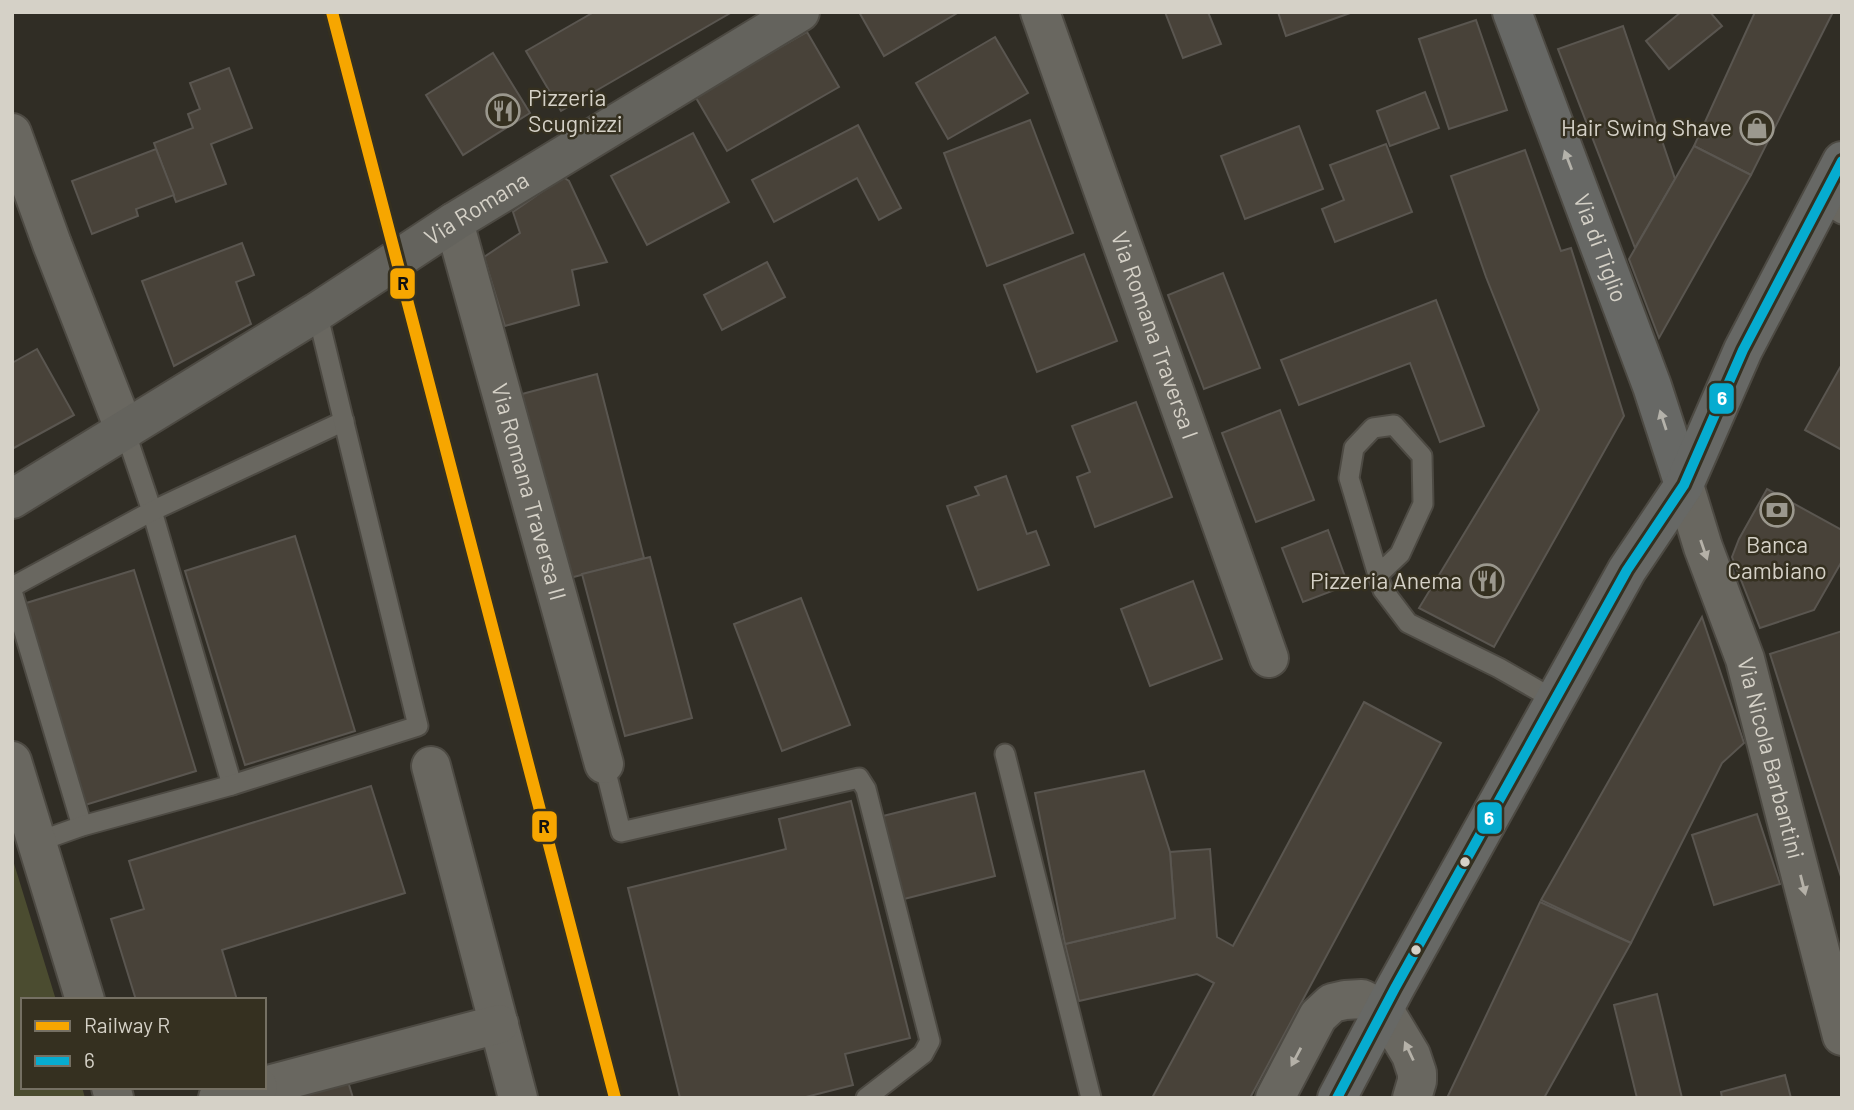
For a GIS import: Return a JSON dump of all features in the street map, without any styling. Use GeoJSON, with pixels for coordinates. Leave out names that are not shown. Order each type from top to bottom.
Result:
{"type":"FeatureCollection","features":[{"type":"Feature","properties":{"kind":"main road","name":"Via Romana"},"geometry":{"type":"LineString","coordinates":[[12,499],[317,312],[453,222],[800,12]]}},
{"type":"Feature","properties":{"kind":"main road","name":"Via di Tiglio"},"geometry":{"type":"LineString","coordinates":[[1512,12],[1652,386],[1684,485]]}},
{"type":"Feature","properties":{"kind":"main road"},"geometry":{"type":"LineString","coordinates":[[1337,1098],[1627,570],[1684,485],[1743,350],[1831,207],[1842,161]]}},
{"type":"Feature","properties":{"kind":"street","name":"Via Romana Traversa I"},"geometry":{"type":"LineString","coordinates":[[1040,12],[1269,658]]}},
{"type":"Feature","properties":{"kind":"street"},"geometry":{"type":"LineString","coordinates":[[12,133],[125,431]]}},
{"type":"Feature","properties":{"kind":"street","name":"Via Romana Traversa II"},"geometry":{"type":"LineString","coordinates":[[453,222],[604,764]]}},
{"type":"Feature","properties":{"kind":"street","name":"Via Nicola Barbantini"},"geometry":{"type":"LineString","coordinates":[[1684,485],[1703,547],[1745,660],[1842,1036]]}},
{"type":"Feature","properties":{"kind":"street"},"geometry":{"type":"LineString","coordinates":[[12,761],[84,998]]}},
{"type":"Feature","properties":{"kind":"street"},"geometry":{"type":"LineString","coordinates":[[432,766],[518,1098]]}},
{"type":"Feature","properties":{"kind":"street"},"geometry":{"type":"LineString","coordinates":[[1275,1098],[1318,1016],[1332,1003],[1362,999],[1384,1010],[1412,1055],[1417,1073],[1412,1098]]}},
{"type":"Feature","properties":{"kind":"street"},"geometry":{"type":"LineString","coordinates":[[266,1085],[499,1024]]}},
{"type":"Feature","properties":{"kind":"street"},"geometry":{"type":"LineString","coordinates":[[218,1098],[251,1089]]}},
{"type":"Feature","properties":{"kind":"lane"},"geometry":{"type":"LineString","coordinates":[[37,842],[82,826],[232,785],[418,726],[317,312]]}},
{"type":"Feature","properties":{"kind":"lane"},"geometry":{"type":"LineString","coordinates":[[82,826],[12,589],[152,511],[344,421]]}},
{"type":"Feature","properties":{"kind":"lane"},"geometry":{"type":"LineString","coordinates":[[1378,575],[1400,554],[1423,504],[1422,456],[1394,425],[1373,428],[1354,448],[1349,478],[1378,575],[1383,590],[1408,623],[1499,668],[1555,700]]}},
{"type":"Feature","properties":{"kind":"lane"},"geometry":{"type":"LineString","coordinates":[[125,431],[152,511],[232,785]]}},
{"type":"Feature","properties":{"kind":"lane"},"geometry":{"type":"LineString","coordinates":[[1005,754],[1091,1098]]}},
{"type":"Feature","properties":{"kind":"lane"},"geometry":{"type":"LineString","coordinates":[[604,764],[621,832],[859,778],[866,789],[930,1041],[923,1054],[866,1098]]}},
{"type":"Feature","properties":{"kind":"green space"},"geometry":{"type":"Polygon","coordinates":[[[12,857],[55,998],[21,998],[21,1089],[83,1089],[85,1098],[12,1098],[12,857]]]}},
{"type":"Feature","properties":{"kind":"building"},"geometry":{"type":"Polygon","coordinates":[[[594,12],[732,12],[561,111],[526,51],[594,12]]]}},
{"type":"Feature","properties":{"kind":"building"},"geometry":{"type":"Polygon","coordinates":[[[859,12],[959,12],[884,56],[859,12]]]}},
{"type":"Feature","properties":{"kind":"building"},"geometry":{"type":"Polygon","coordinates":[[[1165,12],[1208,12],[1221,44],[1183,58],[1165,12]]]}},
{"type":"Feature","properties":{"kind":"building"},"geometry":{"type":"Polygon","coordinates":[[[1278,12],[1353,12],[1286,36],[1278,12]]]}},
{"type":"Feature","properties":{"kind":"building"},"geometry":{"type":"Polygon","coordinates":[[[1681,12],[1710,12],[1722,26],[1669,69],[1646,41],[1681,12]]]}},
{"type":"Feature","properties":{"kind":"building"},"geometry":{"type":"Polygon","coordinates":[[[1755,12],[1833,12],[1751,175],[1694,146],[1755,12]]]}},
{"type":"Feature","properties":{"kind":"building"},"geometry":{"type":"Polygon","coordinates":[[[1476,20],[1507,110],[1449,129],[1419,39],[1476,20]]]}},
{"type":"Feature","properties":{"kind":"building"},"geometry":{"type":"Polygon","coordinates":[[[1623,26],[1675,179],[1635,248],[1558,49],[1623,26]]]}},
{"type":"Feature","properties":{"kind":"building"},"geometry":{"type":"Polygon","coordinates":[[[807,32],[839,87],[727,151],[695,96],[807,32]]]}},
{"type":"Feature","properties":{"kind":"building"},"geometry":{"type":"Polygon","coordinates":[[[995,37],[1028,93],[948,139],[916,83],[995,37]]]}},
{"type":"Feature","properties":{"kind":"building"},"geometry":{"type":"Polygon","coordinates":[[[493,53],[530,113],[463,155],[426,95],[493,53]]]}},
{"type":"Feature","properties":{"kind":"building"},"geometry":{"type":"Polygon","coordinates":[[[229,68],[252,128],[211,144],[226,184],[176,202],[154,143],[193,128],[188,114],[200,109],[190,83],[229,68]]]}},
{"type":"Feature","properties":{"kind":"building"},"geometry":{"type":"Polygon","coordinates":[[[1425,92],[1439,128],[1390,146],[1377,111],[1425,92]]]}},
{"type":"Feature","properties":{"kind":"building"},"geometry":{"type":"Polygon","coordinates":[[[1030,120],[1073,233],[987,266],[944,153],[1030,120]]]}},
{"type":"Feature","properties":{"kind":"building"},"geometry":{"type":"Polygon","coordinates":[[[858,125],[901,208],[879,220],[857,178],[774,222],[752,180],[858,125]]]}},
{"type":"Feature","properties":{"kind":"building"},"geometry":{"type":"Polygon","coordinates":[[[1299,126],[1323,189],[1245,219],[1221,156],[1299,126]]]}},
{"type":"Feature","properties":{"kind":"building"},"geometry":{"type":"Polygon","coordinates":[[[693,133],[729,202],[647,245],[611,176],[693,133]]]}},
{"type":"Feature","properties":{"kind":"building"},"geometry":{"type":"Polygon","coordinates":[[[1386,144],[1412,212],[1335,242],[1322,209],[1344,200],[1330,165],[1386,144]]]}},
{"type":"Feature","properties":{"kind":"building"},"geometry":{"type":"Polygon","coordinates":[[[1694,146],[1751,175],[1659,338],[1629,259],[1694,146]]]}},
{"type":"Feature","properties":{"kind":"building"},"geometry":{"type":"Polygon","coordinates":[[[156,149],[174,195],[136,209],[138,216],[92,234],[72,181],[156,149]]]}},
{"type":"Feature","properties":{"kind":"building"},"geometry":{"type":"Polygon","coordinates":[[[1525,150],[1561,251],[1571,248],[1624,416],[1494,647],[1419,608],[1539,410],[1486,277],[1451,176],[1525,150]]]}},
{"type":"Feature","properties":{"kind":"building"},"geometry":{"type":"Polygon","coordinates":[[[563,177],[569,181],[607,262],[572,270],[579,305],[505,326],[484,257],[520,233],[513,212],[563,177]]]}},
{"type":"Feature","properties":{"kind":"building"},"geometry":{"type":"Polygon","coordinates":[[[242,243],[254,275],[236,282],[251,324],[174,366],[142,281],[242,243]]]}},
{"type":"Feature","properties":{"kind":"building"},"geometry":{"type":"Polygon","coordinates":[[[1084,254],[1117,341],[1037,372],[1004,285],[1084,254]]]}},
{"type":"Feature","properties":{"kind":"building"},"geometry":{"type":"Polygon","coordinates":[[[767,262],[785,297],[722,330],[704,295],[767,262]]]}},
{"type":"Feature","properties":{"kind":"building"},"geometry":{"type":"Polygon","coordinates":[[[1223,273],[1260,368],[1204,389],[1168,295],[1223,273]]]}},
{"type":"Feature","properties":{"kind":"building"},"geometry":{"type":"Polygon","coordinates":[[[1436,300],[1484,426],[1440,442],[1410,363],[1299,405],[1281,360],[1436,300]]]}},
{"type":"Feature","properties":{"kind":"building"},"geometry":{"type":"Polygon","coordinates":[[[37,349],[74,415],[12,449],[12,363],[37,349]]]}},
{"type":"Feature","properties":{"kind":"building"},"geometry":{"type":"Polygon","coordinates":[[[1842,364],[1842,450],[1805,430],[1842,364]]]}},
{"type":"Feature","properties":{"kind":"building"},"geometry":{"type":"Polygon","coordinates":[[[597,374],[644,558],[570,578],[522,394],[597,374]]]}},
{"type":"Feature","properties":{"kind":"building"},"geometry":{"type":"Polygon","coordinates":[[[1136,402],[1172,497],[1095,527],[1077,477],[1090,472],[1072,426],[1136,402]]]}},
{"type":"Feature","properties":{"kind":"building"},"geometry":{"type":"Polygon","coordinates":[[[1280,410],[1314,500],[1256,522],[1222,433],[1280,410]]]}},
{"type":"Feature","properties":{"kind":"building"},"geometry":{"type":"Polygon","coordinates":[[[1006,476],[1027,534],[1036,531],[1049,565],[978,590],[947,506],[979,495],[975,487],[1006,476]]]}},
{"type":"Feature","properties":{"kind":"building"},"geometry":{"type":"Polygon","coordinates":[[[1767,489],[1842,530],[1842,561],[1814,610],[1760,628],[1732,557],[1767,489]]]}},
{"type":"Feature","properties":{"kind":"building"},"geometry":{"type":"Polygon","coordinates":[[[1328,530],[1348,585],[1303,602],[1282,548],[1328,530]]]}},
{"type":"Feature","properties":{"kind":"building"},"geometry":{"type":"Polygon","coordinates":[[[295,536],[355,731],[245,765],[185,571],[295,536]]]}},
{"type":"Feature","properties":{"kind":"building"},"geometry":{"type":"Polygon","coordinates":[[[650,557],[692,718],[625,736],[582,574],[650,557]]]}},
{"type":"Feature","properties":{"kind":"building"},"geometry":{"type":"Polygon","coordinates":[[[134,570],[196,771],[85,805],[23,604],[134,570]]]}},
{"type":"Feature","properties":{"kind":"building"},"geometry":{"type":"Polygon","coordinates":[[[1193,581],[1222,659],[1150,686],[1121,609],[1193,581]]]}},
{"type":"Feature","properties":{"kind":"building"},"geometry":{"type":"Polygon","coordinates":[[[801,598],[850,725],[782,751],[734,624],[801,598]]]}},
{"type":"Feature","properties":{"kind":"building"},"geometry":{"type":"Polygon","coordinates":[[[1702,617],[1744,743],[1722,763],[1631,943],[1541,900],[1702,617]]]}},
{"type":"Feature","properties":{"kind":"building"},"geometry":{"type":"Polygon","coordinates":[[[1842,631],[1842,880],[1770,654],[1842,631]]]}},
{"type":"Feature","properties":{"kind":"building"},"geometry":{"type":"Polygon","coordinates":[[[1364,702],[1441,743],[1250,1098],[1152,1098],[1214,983],[1197,974],[1079,1001],[1065,944],[1175,918],[1170,852],[1210,849],[1217,937],[1233,946],[1364,702]]]}},
{"type":"Feature","properties":{"kind":"building"},"geometry":{"type":"Polygon","coordinates":[[[1144,771],[1170,852],[1175,918],[1065,944],[1035,793],[1144,771]]]}},
{"type":"Feature","properties":{"kind":"building"},"geometry":{"type":"Polygon","coordinates":[[[371,786],[405,893],[222,950],[236,998],[135,998],[111,919],[144,909],[129,861],[371,786]]]}},
{"type":"Feature","properties":{"kind":"building"},"geometry":{"type":"Polygon","coordinates":[[[975,793],[995,876],[900,900],[879,817],[975,793]]]}},
{"type":"Feature","properties":{"kind":"building"},"geometry":{"type":"Polygon","coordinates":[[[851,801],[910,1038],[845,1054],[853,1085],[802,1098],[680,1098],[628,888],[786,849],[779,819],[851,801]]]}},
{"type":"Feature","properties":{"kind":"building"},"geometry":{"type":"Polygon","coordinates":[[[1757,814],[1780,884],[1714,905],[1692,835],[1757,814]]]}},
{"type":"Feature","properties":{"kind":"building"},"geometry":{"type":"Polygon","coordinates":[[[1540,902],[1631,943],[1544,1098],[1447,1098],[1540,902]]]}},
{"type":"Feature","properties":{"kind":"building"},"geometry":{"type":"Polygon","coordinates":[[[1657,994],[1682,1098],[1637,1098],[1614,1005],[1657,994]]]}},
{"type":"Feature","properties":{"kind":"building"},"geometry":{"type":"Polygon","coordinates":[[[346,1075],[353,1098],[275,1098],[346,1075]]]}},
{"type":"Feature","properties":{"kind":"building"},"geometry":{"type":"Polygon","coordinates":[[[1785,1075],[1791,1098],[1722,1098],[1721,1092],[1785,1075]]]}},
{"type":"Feature","properties":{"kind":"rail line","name":"R"},"geometry":{"type":"LineString","coordinates":[[332,12],[615,1098]]}},
{"type":"Feature","properties":{"kind":"transit line","name":"6"},"geometry":{"type":"LineString","coordinates":[[1337,1098],[1395,988],[1627,570],[1684,485],[1743,350],[1842,161]]}},
{"type":"Feature","properties":{"kind":"place","name":"Pizzeria Scugnizzi"},"geometry":{"type":"Point","coordinates":[503,111]}},
{"type":"Feature","properties":{"kind":"place","name":"Hair Swing Shave"},"geometry":{"type":"Point","coordinates":[1757,128]}},
{"type":"Feature","properties":{"kind":"place","name":"Banca Cambiano"},"geometry":{"type":"Point","coordinates":[1777,510]}},
{"type":"Feature","properties":{"kind":"place","name":"Pizzeria Anema"},"geometry":{"type":"Point","coordinates":[1487,581]}}]}
